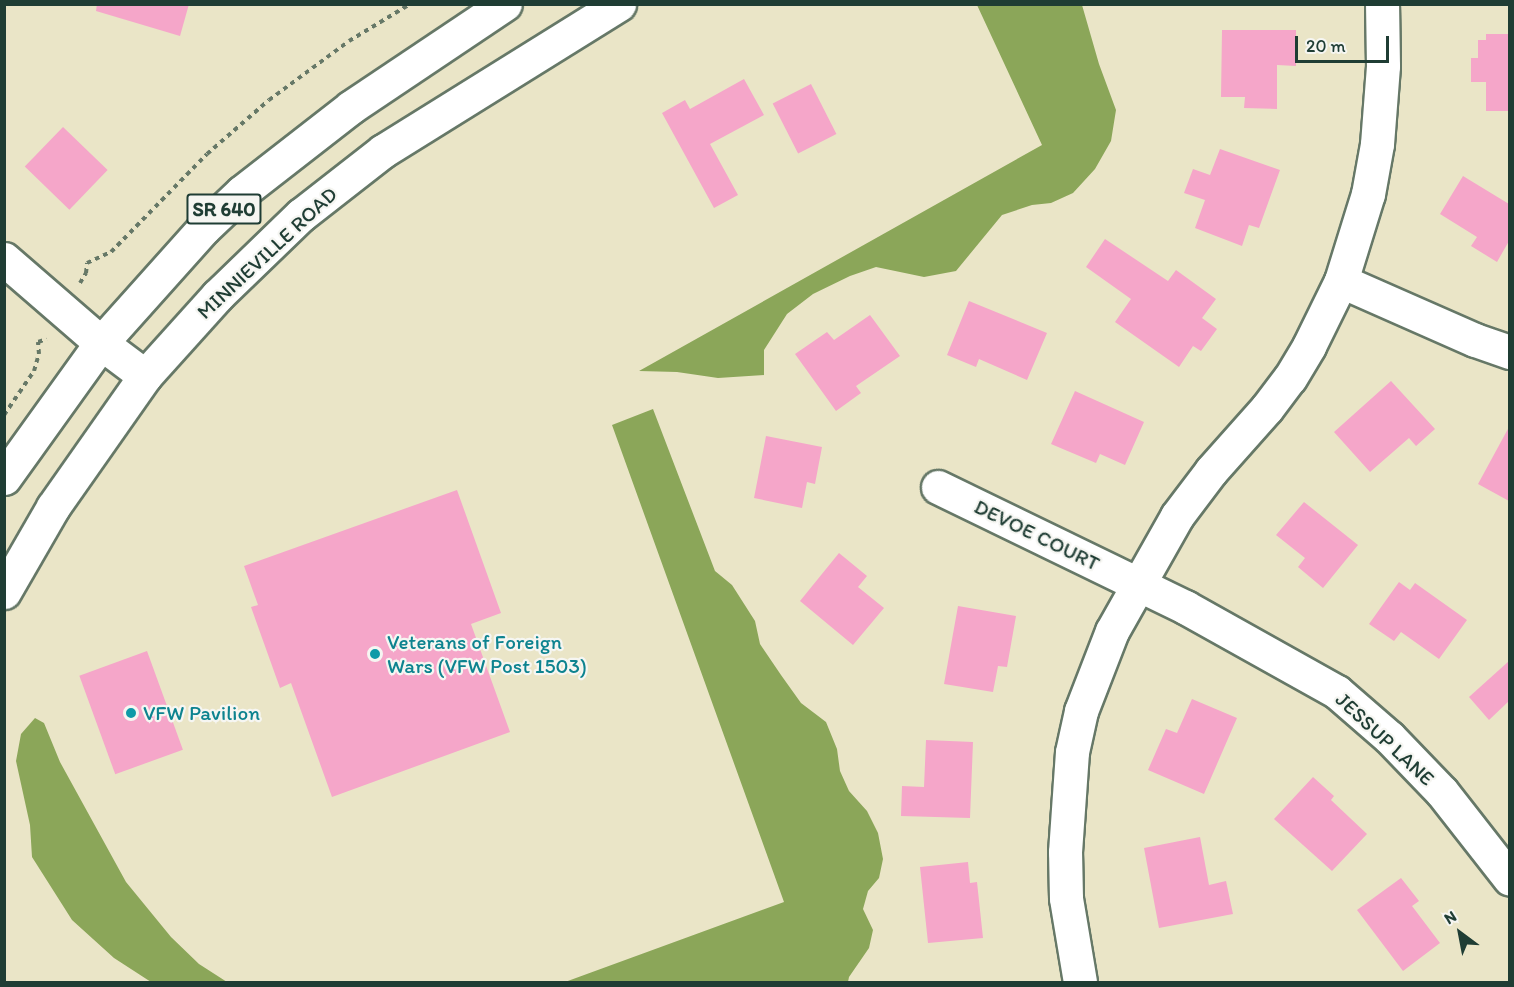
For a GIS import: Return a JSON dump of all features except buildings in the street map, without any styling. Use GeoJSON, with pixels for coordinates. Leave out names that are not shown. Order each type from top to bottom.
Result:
{"type":"FeatureCollection","features":[{"type":"Feature","properties":{"kind":"street","name":"SR 640"},"geometry":{"type":"LineString","coordinates":[[4,478],[101,344],[196,236],[242,192],[351,107],[506,4]]}},
{"type":"Feature","properties":{"kind":"street","name":"MINNIEVILLE ROAD"},"geometry":{"type":"LineString","coordinates":[[4,592],[53,507],[146,376],[217,296],[319,201],[382,151],[619,4]]}},
{"type":"Feature","properties":{"kind":"street"},"geometry":{"type":"LineString","coordinates":[[1080,982],[1066,898],[1065,852],[1072,752],[1081,711],[1093,675],[1112,631],[1137,584],[1184,507],[1290,378],[1310,346],[1341,281],[1368,194],[1377,144],[1383,66],[1382,4]]}},
{"type":"Feature","properties":{"kind":"street"},"geometry":{"type":"LineString","coordinates":[[4,259],[101,344],[146,376]]}},
{"type":"Feature","properties":{"kind":"street"},"geometry":{"type":"LineString","coordinates":[[1341,281],[1475,340],[1509,352]]}},
{"type":"Feature","properties":{"kind":"street","name":"DEVOE COURT"},"geometry":{"type":"LineString","coordinates":[[938,487],[1137,584]]}},
{"type":"Feature","properties":{"kind":"street","name":"JESSUP LANE"},"geometry":{"type":"LineString","coordinates":[[1137,584],[1185,607],[1337,692],[1389,737],[1442,792],[1509,879]]}},
{"type":"Feature","properties":{"kind":"path"},"geometry":{"type":"LineString","coordinates":[[86,273],[87,263],[111,252],[207,154],[269,100],[349,41],[410,4]]}},
{"type":"Feature","properties":{"kind":"path"},"geometry":{"type":"LineString","coordinates":[[4,415],[34,371],[39,354],[38,342],[46,340]]}},
{"type":"Feature","properties":{"kind":"green space"},"geometry":{"type":"Polygon","coordinates":[[[977,5],[1082,5],[1099,64],[1116,110],[1111,141],[1095,169],[1073,193],[1051,203],[1032,205],[1002,215],[956,271],[924,277],[876,267],[850,276],[813,294],[787,314],[764,350],[764,375],[718,378],[677,372],[639,371],[1042,145],[977,5]]]}},
{"type":"Feature","properties":{"kind":"green space"},"geometry":{"type":"Polygon","coordinates":[[[653,409],[715,571],[732,585],[755,621],[760,644],[801,703],[826,722],[837,749],[840,771],[849,791],[867,811],[878,833],[883,859],[879,878],[868,891],[863,909],[873,930],[869,948],[848,982],[565,982],[784,902],[612,425],[653,409]]]}},
{"type":"Feature","properties":{"kind":"green space"},"geometry":{"type":"Polygon","coordinates":[[[35,718],[44,723],[60,762],[126,882],[171,937],[199,964],[227,982],[151,982],[114,958],[72,920],[32,857],[30,825],[16,761],[21,734],[35,718]]]}},
{"type":"Feature","properties":{"kind":"place","name":"Veterans of Foreign Wars (VFW Post 1503)"},"geometry":{"type":"Point","coordinates":[375,654]}},
{"type":"Feature","properties":{"kind":"place","name":"VFW Pavilion"},"geometry":{"type":"Point","coordinates":[131,713]}}]}
